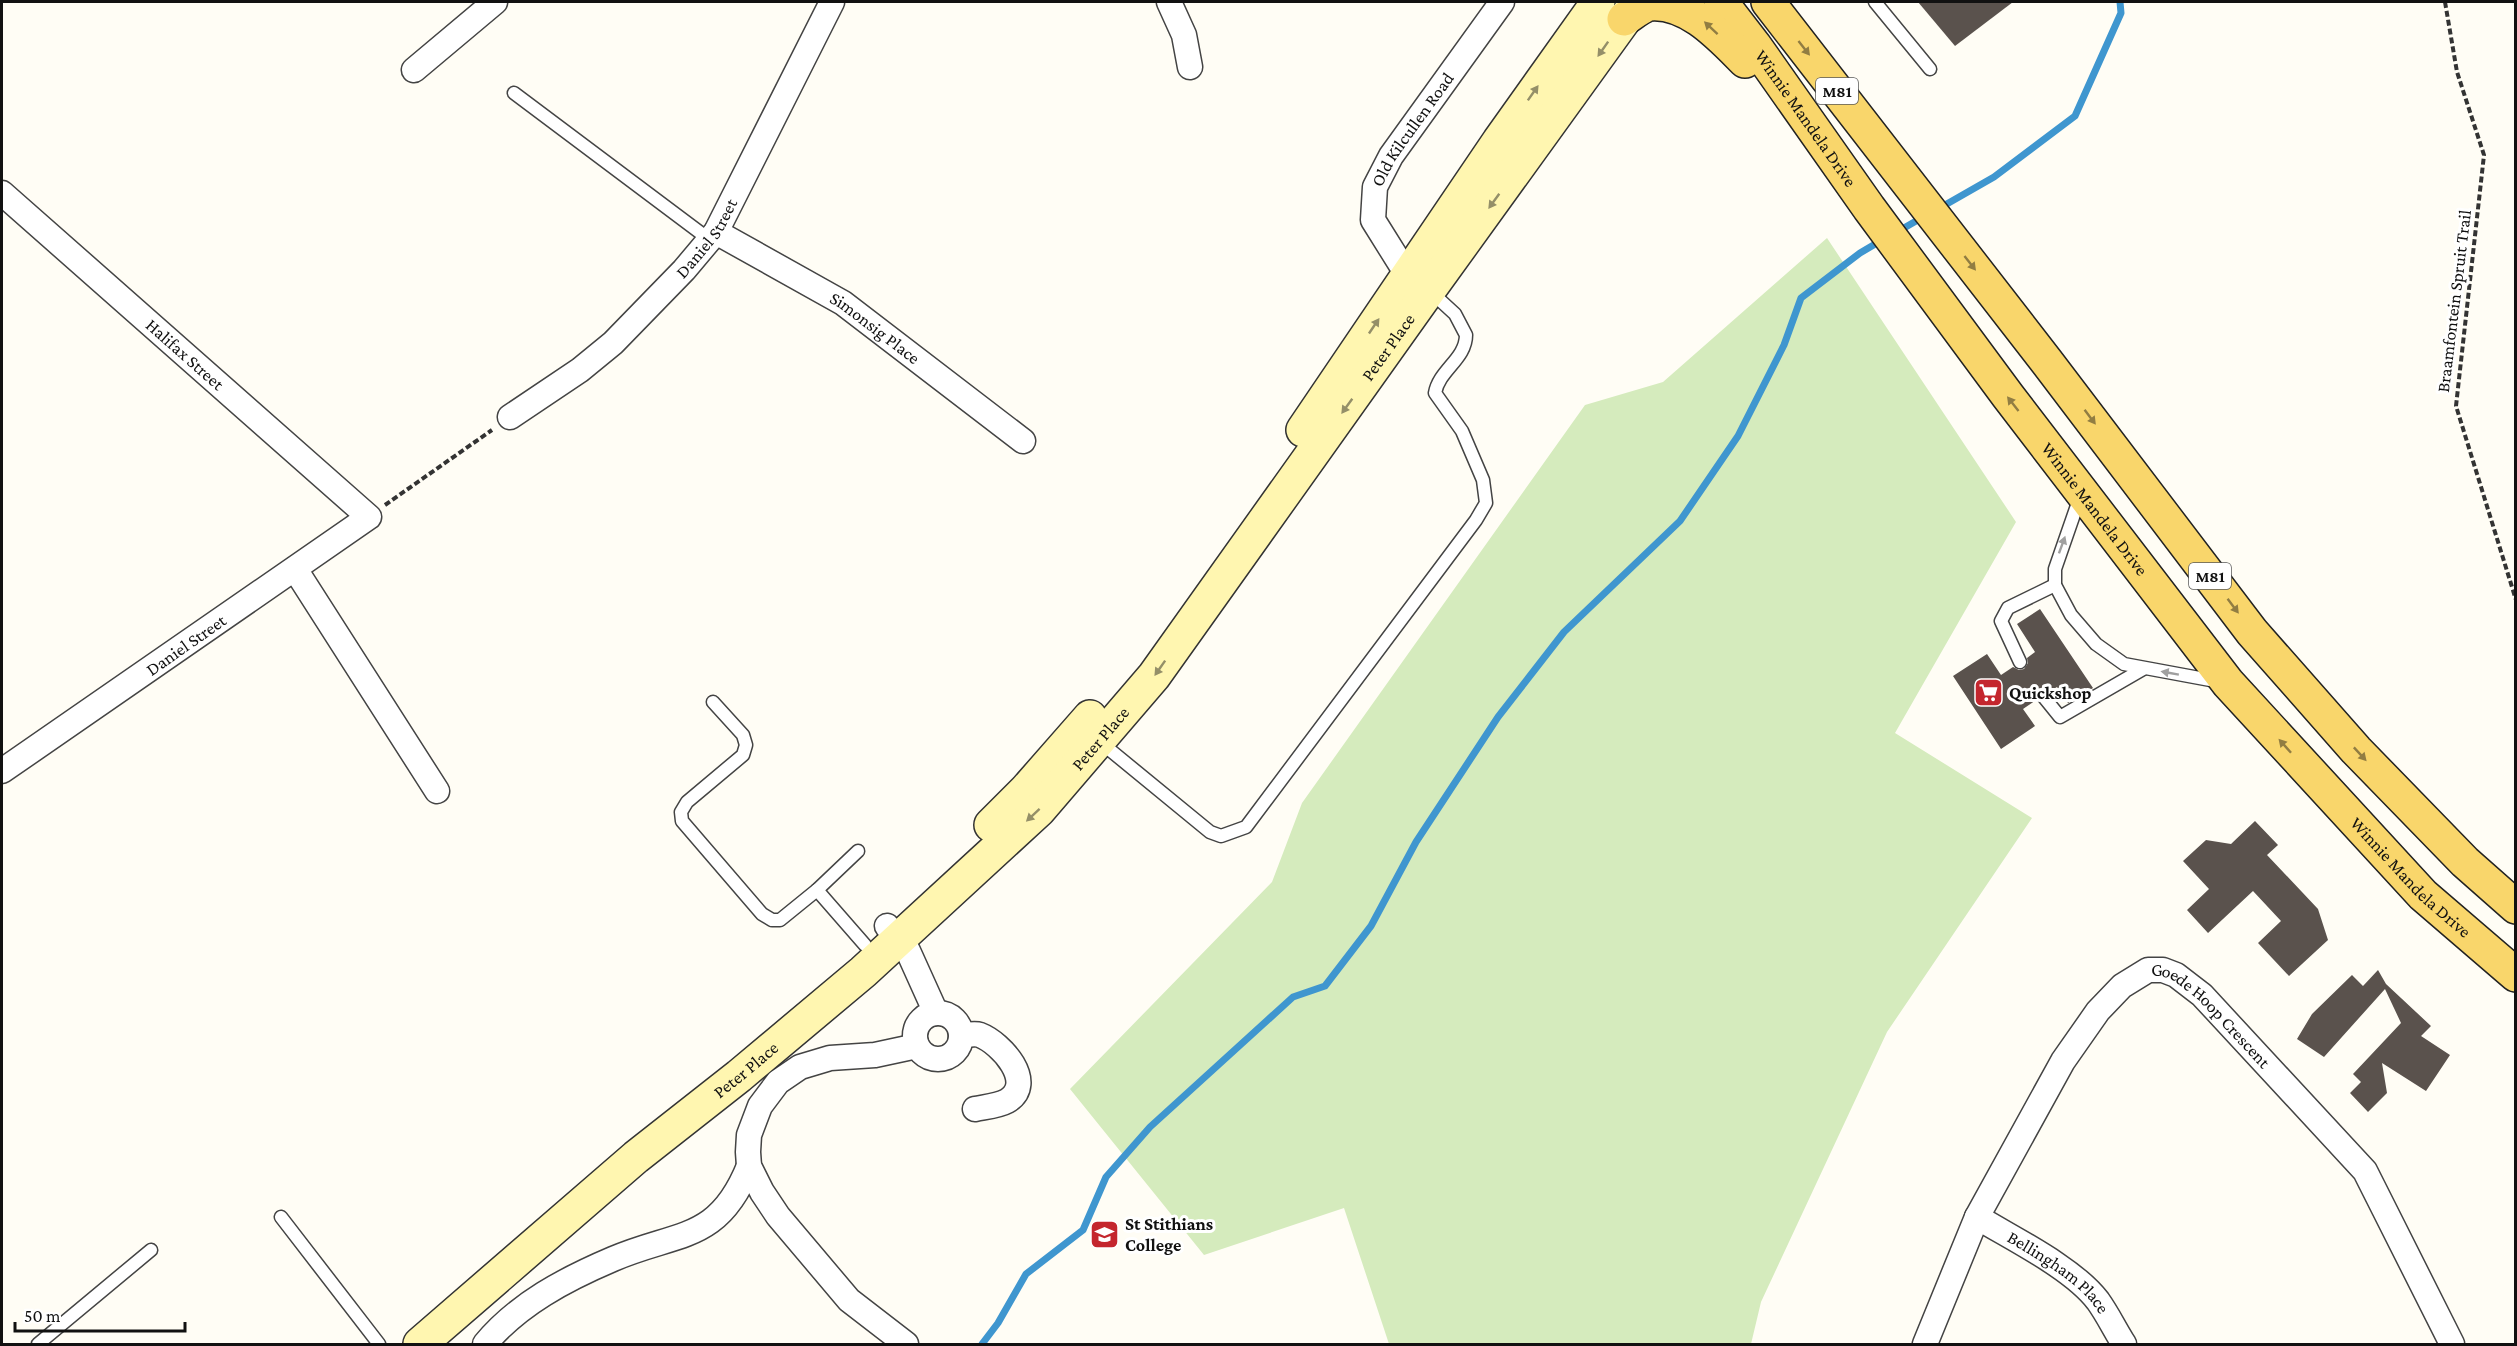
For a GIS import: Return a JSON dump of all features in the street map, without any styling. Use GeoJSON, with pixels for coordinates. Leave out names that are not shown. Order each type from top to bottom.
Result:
{"type":"FeatureCollection","features":[{"type":"Feature","properties":{"kind":"main road"},"geometry":{"type":"LineString","coordinates":[[1620,7],[1643,6],[1660,2],[1688,8],[1710,26],[1812,129]]}},
{"type":"Feature","properties":{"kind":"main road","name":"Winnie Mandela Drive"},"geometry":{"type":"LineString","coordinates":[[1721,2],[2008,396],[2228,683],[2423,896],[2516,975]]}},
{"type":"Feature","properties":{"kind":"main road","name":"Winnie Mandela Drive"},"geometry":{"type":"LineString","coordinates":[[1768,2],[2252,632],[2356,750],[2465,862],[2516,907]]}},
{"type":"Feature","properties":{"kind":"main road","name":"Peter Place"},"geometry":{"type":"LineString","coordinates":[[400,1344],[952,876],[1050,798],[1090,734],[1154,676],[1418,283],[1620,7]]}},
{"type":"Feature","properties":{"kind":"main road","name":"Peter Place"},"geometry":{"type":"LineString","coordinates":[[420,1344],[636,1157],[757,1061],[846,986],[884,936]]}},
{"type":"Feature","properties":{"kind":"street"},"geometry":{"type":"LineString","coordinates":[[414,70],[495,2]]}},
{"type":"Feature","properties":{"kind":"street","name":"Daniel Street"},"geometry":{"type":"LineString","coordinates":[[510,417],[580,370],[613,343],[713,236],[832,2]]}},
{"type":"Feature","properties":{"kind":"street"},"geometry":{"type":"LineString","coordinates":[[1169,2],[1185,35],[1190,67]]}},
{"type":"Feature","properties":{"kind":"street","name":"Old Kilcullen Road"},"geometry":{"type":"LineString","coordinates":[[1418,283],[1373,220],[1375,187],[1391,156],[1502,2]]}},
{"type":"Feature","properties":{"kind":"street","name":"Halifax Street"},"geometry":{"type":"LineString","coordinates":[[2,193],[369,517]]}},
{"type":"Feature","properties":{"kind":"street","name":"Simonsig Place"},"geometry":{"type":"LineString","coordinates":[[713,236],[843,303],[1023,441]]}},
{"type":"Feature","properties":{"kind":"street","name":"Daniel Street"},"geometry":{"type":"LineString","coordinates":[[2,771],[369,517]]}},
{"type":"Feature","properties":{"kind":"street"},"geometry":{"type":"LineString","coordinates":[[295,569],[437,791]]}},
{"type":"Feature","properties":{"kind":"street"},"geometry":{"type":"LineString","coordinates":[[884,936],[908,951],[936,1013]]}},
{"type":"Feature","properties":{"kind":"street","name":"Goede Hoop Crescent"},"geometry":{"type":"LineString","coordinates":[[1925,1344],[1977,1216],[2078,1037],[2121,986],[2148,970],[2163,970],[2176,975],[2202,995],[2365,1171],[2452,1344]]}},
{"type":"Feature","properties":{"kind":"street"},"geometry":{"type":"LineString","coordinates":[[936,1013],[953,1019],[961,1036],[954,1053],[943,1059],[925,1055],[917,1046],[914,1035],[918,1025],[925,1017],[936,1013]]}},
{"type":"Feature","properties":{"kind":"street"},"geometry":{"type":"LineString","coordinates":[[961,1036],[980,1035],[996,1043],[1012,1062],[1018,1080],[1016,1090],[1006,1102],[975,1109]]}},
{"type":"Feature","properties":{"kind":"street"},"geometry":{"type":"LineString","coordinates":[[485,1344],[497,1330],[524,1307],[560,1285],[615,1258],[694,1232],[721,1214],[741,1188],[749,1166],[749,1135],[760,1106],[778,1082],[800,1067],[830,1058],[875,1054],[917,1046]]}},
{"type":"Feature","properties":{"kind":"street"},"geometry":{"type":"LineString","coordinates":[[749,1166],[771,1206],[849,1300],[906,1344]]}},
{"type":"Feature","properties":{"kind":"street"},"geometry":{"type":"LineString","coordinates":[[721,1214],[771,1206]]}},
{"type":"Feature","properties":{"kind":"street","name":"Bellingham Place"},"geometry":{"type":"LineString","coordinates":[[1977,1216],[2062,1269],[2082,1285],[2097,1300],[2124,1344]]}},
{"type":"Feature","properties":{"kind":"lane"},"geometry":{"type":"LineString","coordinates":[[1875,2],[1930,69]]}},
{"type":"Feature","properties":{"kind":"lane"},"geometry":{"type":"LineString","coordinates":[[514,93],[713,236]]}},
{"type":"Feature","properties":{"kind":"lane"},"geometry":{"type":"LineString","coordinates":[[1090,734],[1210,832],[1221,836],[1246,827],[1476,520],[1486,503],[1483,480],[1462,431],[1436,393],[1440,378],[1460,355],[1466,342],[1466,335],[1455,314],[1418,283]]}},
{"type":"Feature","properties":{"kind":"lane"},"geometry":{"type":"LineString","coordinates":[[2082,493],[2055,569],[2055,585],[2071,615],[2096,644],[2124,664],[2228,683]]}},
{"type":"Feature","properties":{"kind":"lane"},"geometry":{"type":"LineString","coordinates":[[2020,662],[2001,621],[2004,614],[2008,608],[2055,585]]}},
{"type":"Feature","properties":{"kind":"lane"},"geometry":{"type":"LineString","coordinates":[[2043,696],[2060,717],[2143,669]]}},
{"type":"Feature","properties":{"kind":"lane"},"geometry":{"type":"LineString","coordinates":[[713,702],[743,735],[746,745],[743,755],[687,801],[681,812],[682,821],[762,914],[772,920],[780,920],[817,890],[858,851]]}},
{"type":"Feature","properties":{"kind":"lane"},"geometry":{"type":"LineString","coordinates":[[817,890],[884,936]]}},
{"type":"Feature","properties":{"kind":"lane"},"geometry":{"type":"LineString","coordinates":[[281,1217],[379,1344]]}},
{"type":"Feature","properties":{"kind":"lane"},"geometry":{"type":"LineString","coordinates":[[38,1344],[151,1250]]}},
{"type":"Feature","properties":{"kind":"path","name":"Braamfontein Spruit Trail"},"geometry":{"type":"LineString","coordinates":[[2445,2],[2457,72],[2484,155],[2456,406],[2516,600]]}},
{"type":"Feature","properties":{"kind":"path"},"geometry":{"type":"LineString","coordinates":[[369,517],[510,417]]}},
{"type":"Feature","properties":{"kind":"green space"},"geometry":{"type":"Polygon","coordinates":[[[1827,238],[2016,522],[1895,733],[2032,818],[1887,1032],[1761,1302],[1751,1344],[1389,1344],[1344,1208],[1204,1255],[1070,1089],[1272,882],[1302,803],[1585,405],[1663,382],[1827,238]]]}},
{"type":"Feature","properties":{"kind":"building"},"geometry":{"type":"Polygon","coordinates":[[[1918,2],[2013,2],[1955,46],[1918,2]]]}},
{"type":"Feature","properties":{"kind":"building"},"geometry":{"type":"Polygon","coordinates":[[[2040,609],[2093,688],[2068,703],[2057,687],[2050,691],[2045,688],[2038,689],[2035,694],[2036,700],[2023,709],[2035,726],[2001,749],[1953,676],[1987,654],[2001,675],[2013,667],[2019,670],[2024,669],[2028,663],[2027,658],[2035,652],[2017,624],[2040,609]]]}},
{"type":"Feature","properties":{"kind":"building"},"geometry":{"type":"Polygon","coordinates":[[[2255,821],[2278,845],[2267,855],[2318,909],[2328,940],[2289,976],[2258,943],[2281,921],[2253,891],[2208,933],[2187,910],[2209,889],[2183,861],[2206,840],[2231,844],[2255,821]]]}},
{"type":"Feature","properties":{"kind":"building"},"geometry":{"type":"Polygon","coordinates":[[[2378,970],[2386,984],[2431,1026],[2421,1036],[2450,1055],[2426,1091],[2382,1063],[2387,1093],[2368,1112],[2350,1093],[2361,1082],[2353,1074],[2401,1023],[2385,989],[2324,1057],[2297,1039],[2312,1014],[2352,975],[2363,986],[2378,970]]]}},
{"type":"Feature","properties":{"kind":"waterway"},"geometry":{"type":"LineString","coordinates":[[1938,209],[1994,177],[2075,116],[2121,13],[2120,2]]}},
{"type":"Feature","properties":{"kind":"waterway"},"geometry":{"type":"LineString","coordinates":[[1897,232],[1923,217]]}},
{"type":"Feature","properties":{"kind":"waterway"},"geometry":{"type":"LineString","coordinates":[[982,1344],[998,1323],[1026,1274],[1083,1230],[1106,1177],[1150,1127],[1293,997],[1325,986],[1371,926],[1416,842],[1498,717],[1564,632],[1680,521],[1738,436],[1784,345],[1801,298],[1860,253],[1882,240]]}},
{"type":"Feature","properties":{"kind":"place","name":"Quickshop"},"geometry":{"type":"Point","coordinates":[1988,693]}},
{"type":"Feature","properties":{"kind":"place","name":"St Stithians College"},"geometry":{"type":"Point","coordinates":[1104,1234]}}]}
